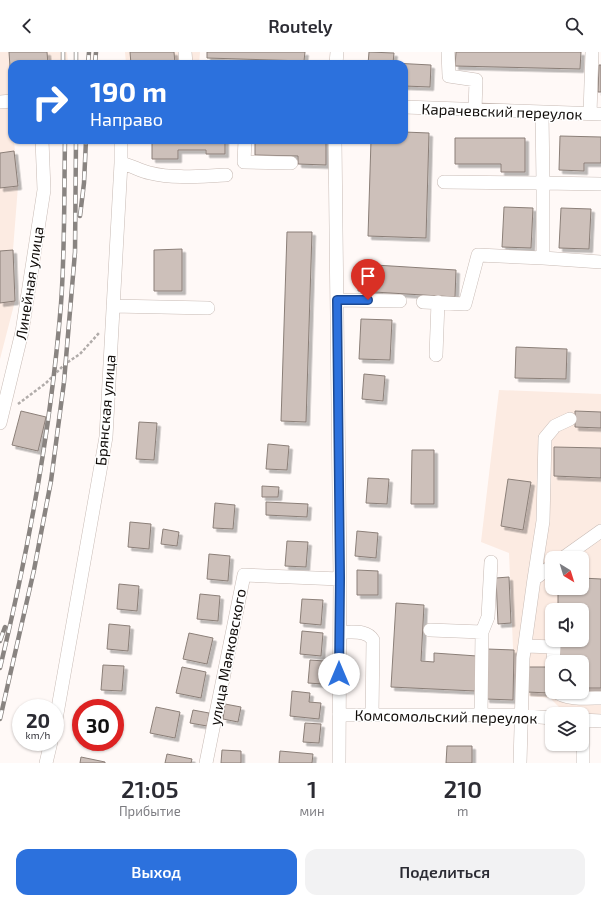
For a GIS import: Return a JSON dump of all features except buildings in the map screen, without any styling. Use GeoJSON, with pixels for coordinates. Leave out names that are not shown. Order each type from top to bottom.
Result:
{"type":"FeatureCollection","features":[{"type":"Feature","properties":{"kind":"street"},"geometry":{"type":"LineString","coordinates":[[448,52],[449,76],[476,80],[475,110]]}},
{"type":"Feature","properties":{"kind":"street"},"geometry":{"type":"LineString","coordinates":[[592,52],[596,114]]}},
{"type":"Feature","properties":{"kind":"street","name":"Карачевский переулок"},"geometry":{"type":"LineString","coordinates":[[408,107],[596,114]]}},
{"type":"Feature","properties":{"kind":"street"},"geometry":{"type":"LineString","coordinates":[[542,113],[544,258]]}},
{"type":"Feature","properties":{"kind":"street","name":"Линейная улица"},"geometry":{"type":"LineString","coordinates":[[1,420],[22,332],[44,190],[42,144]]}},
{"type":"Feature","properties":{"kind":"street","name":"Брянская улица"},"geometry":{"type":"LineString","coordinates":[[60,699],[106,437],[121,144]]}},
{"type":"Feature","properties":{"kind":"street"},"geometry":{"type":"LineString","coordinates":[[245,144],[244,162],[290,163]]}},
{"type":"Feature","properties":{"kind":"street"},"geometry":{"type":"LineString","coordinates":[[335,144],[340,578],[338,763]]}},
{"type":"Feature","properties":{"kind":"street"},"geometry":{"type":"LineString","coordinates":[[121,163],[128,164],[150,173],[169,176],[226,175]]}},
{"type":"Feature","properties":{"kind":"street"},"geometry":{"type":"LineString","coordinates":[[444,182],[601,184]]}},
{"type":"Feature","properties":{"kind":"street"},"geometry":{"type":"LineString","coordinates":[[424,302],[465,304],[478,255],[601,262]]}},
{"type":"Feature","properties":{"kind":"street"},"geometry":{"type":"LineString","coordinates":[[337,300],[400,301]]}},
{"type":"Feature","properties":{"kind":"street"},"geometry":{"type":"LineString","coordinates":[[436,355],[438,302]]}},
{"type":"Feature","properties":{"kind":"street"},"geometry":{"type":"LineString","coordinates":[[113,306],[208,308]]}},
{"type":"Feature","properties":{"kind":"street"},"geometry":{"type":"LineString","coordinates":[[520,763],[523,658],[526,646],[543,521],[545,438],[555,426],[570,418]]}},
{"type":"Feature","properties":{"kind":"street"},"geometry":{"type":"LineString","coordinates":[[573,551],[601,531]]}},
{"type":"Feature","properties":{"kind":"street"},"geometry":{"type":"LineString","coordinates":[[481,715],[482,632],[488,617],[491,562]]}},
{"type":"Feature","properties":{"kind":"street"},"geometry":{"type":"LineString","coordinates":[[534,579],[545,571]]}},
{"type":"Feature","properties":{"kind":"street","name":"улица Маяковского"},"geometry":{"type":"LineString","coordinates":[[206,763],[244,575],[340,578]]}},
{"type":"Feature","properties":{"kind":"street"},"geometry":{"type":"LineString","coordinates":[[430,630],[482,632]]}},
{"type":"Feature","properties":{"kind":"street"},"geometry":{"type":"LineString","coordinates":[[340,632],[366,633],[373,640],[372,715]]}},
{"type":"Feature","properties":{"kind":"street"},"geometry":{"type":"LineString","coordinates":[[526,646],[554,647],[553,655]]}},
{"type":"Feature","properties":{"kind":"street"},"geometry":{"type":"LineString","coordinates":[[589,698],[601,698]]}},
{"type":"Feature","properties":{"kind":"street","name":"Комсомольский переулок"},"geometry":{"type":"LineString","coordinates":[[339,715],[481,715],[545,718]]}},
{"type":"Feature","properties":{"kind":"street"},"geometry":{"type":"LineString","coordinates":[[589,720],[601,721]]}},
{"type":"Feature","properties":{"kind":"street"},"geometry":{"type":"LineString","coordinates":[[46,763],[49,751]]}},
{"type":"Feature","properties":{"kind":"street"},"geometry":{"type":"LineString","coordinates":[[583,751],[583,763]]}},
{"type":"Feature","properties":{"kind":"path"},"geometry":{"type":"LineString","coordinates":[[1,420],[46,383],[65,364],[80,354],[93,339],[112,322]]}},
{"type":"Feature","properties":{"kind":"shaded area"},"geometry":{"type":"Polygon","coordinates":[[[0,52],[67,52],[68,60],[8,60],[8,144],[14,144],[18,186],[13,250],[15,301],[0,359],[0,52]]]}},
{"type":"Feature","properties":{"kind":"shaded area"},"geometry":{"type":"Polygon","coordinates":[[[125,52],[200,52],[199,60],[126,60],[125,52]]]}},
{"type":"Feature","properties":{"kind":"shaded area"},"geometry":{"type":"Polygon","coordinates":[[[499,390],[601,394],[601,715],[589,714],[589,707],[559,707],[551,699],[589,699],[589,655],[545,655],[545,698],[515,695],[509,553],[481,542],[499,390]]]}},
{"type":"Feature","properties":{"kind":"railway"},"geometry":{"type":"LineString","coordinates":[[63,52],[63,60]]}},
{"type":"Feature","properties":{"kind":"railway"},"geometry":{"type":"LineString","coordinates":[[76,52],[76,60]]}},
{"type":"Feature","properties":{"kind":"railway"},"geometry":{"type":"LineString","coordinates":[[88,60],[89,52]]}},
{"type":"Feature","properties":{"kind":"railway"},"geometry":{"type":"LineString","coordinates":[[95,60],[96,52]]}},
{"type":"Feature","properties":{"kind":"railway"},"geometry":{"type":"LineString","coordinates":[[0,668],[11,623],[38,487],[57,350],[64,242],[65,144]]}},
{"type":"Feature","properties":{"kind":"railway"},"geometry":{"type":"LineString","coordinates":[[0,719],[34,570],[51,481],[64,382],[75,252],[76,144]]}},
{"type":"Feature","properties":{"kind":"railway"},"geometry":{"type":"LineString","coordinates":[[80,216],[84,183],[86,144]]}},
{"type":"Feature","properties":{"kind":"railway"},"geometry":{"type":"LineString","coordinates":[[0,641],[5,627]]}},
{"type":"Feature","properties":{"kind":"route"},"geometry":{"type":"LineString","coordinates":[[339,674],[340,578],[337,300],[368,300]]}}]}
